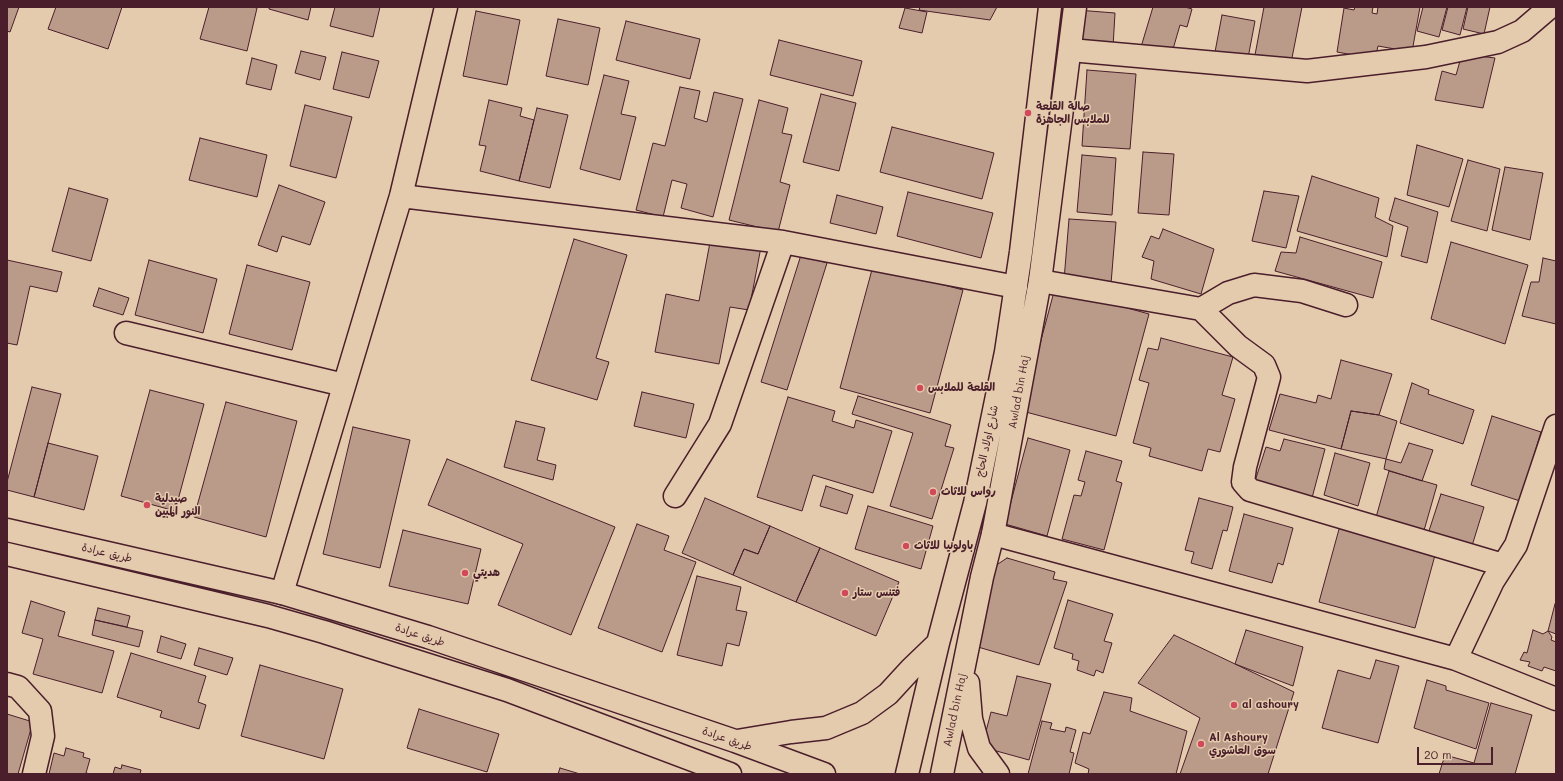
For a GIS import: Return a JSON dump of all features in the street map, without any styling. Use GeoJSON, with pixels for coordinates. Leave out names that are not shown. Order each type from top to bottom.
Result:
{"type":"FeatureCollection","features":[{"type":"Feature","properties":{"kind":"street"},"geometry":{"type":"LineString","coordinates":[[282,593],[401,196],[446,7]]}},
{"type":"Feature","properties":{"kind":"street","name":"شارع اولاد الحاج"},"geometry":{"type":"LineString","coordinates":[[907,774],[938,643],[975,503],[1006,352],[1016,287],[1050,7]]}},
{"type":"Feature","properties":{"kind":"street","name":"Awlad bin Haj"},"geometry":{"type":"LineString","coordinates":[[942,774],[982,577],[993,534],[1040,281],[1076,7]]}},
{"type":"Feature","properties":{"kind":"street"},"geometry":{"type":"LineString","coordinates":[[1070,50],[1307,72],[1426,56],[1498,42],[1522,31],[1550,7]]}},
{"type":"Feature","properties":{"kind":"street"},"geometry":{"type":"LineString","coordinates":[[401,196],[783,242],[1016,287]]}},
{"type":"Feature","properties":{"kind":"street"},"geometry":{"type":"LineString","coordinates":[[675,496],[720,424],[783,242]]}},
{"type":"Feature","properties":{"kind":"street"},"geometry":{"type":"LineString","coordinates":[[1040,281],[1201,309],[1238,346],[1264,365],[1269,377],[1245,467],[1243,482],[1250,490],[1503,565]]}},
{"type":"Feature","properties":{"kind":"street"},"geometry":{"type":"LineString","coordinates":[[1201,309],[1228,293],[1254,285],[1302,291],[1346,306]]}},
{"type":"Feature","properties":{"kind":"street"},"geometry":{"type":"LineString","coordinates":[[126,333],[344,385]]}},
{"type":"Feature","properties":{"kind":"street"},"geometry":{"type":"LineString","coordinates":[[1456,658],[1493,581],[1516,545],[1556,426]]}},
{"type":"Feature","properties":{"kind":"street","name":"طريق عرادة"},"geometry":{"type":"LineString","coordinates":[[7,530],[282,593],[428,638],[735,741],[824,774]]}},
{"type":"Feature","properties":{"kind":"street"},"geometry":{"type":"LineString","coordinates":[[993,534],[1456,658],[1556,698]]}},
{"type":"Feature","properties":{"kind":"street"},"geometry":{"type":"LineString","coordinates":[[7,554],[260,614],[324,632],[507,690],[730,774]]}},
{"type":"Feature","properties":{"kind":"street"},"geometry":{"type":"LineString","coordinates":[[735,741],[826,728],[862,712],[888,694],[911,668],[938,643]]}},
{"type":"Feature","properties":{"kind":"street"},"geometry":{"type":"LineString","coordinates":[[966,657],[971,719],[975,736],[979,748],[998,774]]}},
{"type":"Feature","properties":{"kind":"street"},"geometry":{"type":"LineString","coordinates":[[7,684],[18,687],[40,711],[42,736],[34,774]]}},
{"type":"Feature","properties":{"kind":"building"},"geometry":{"type":"Polygon","coordinates":[[[7,7],[19,7],[10,32],[7,31],[7,7]]]}},
{"type":"Feature","properties":{"kind":"building"},"geometry":{"type":"Polygon","coordinates":[[[56,7],[122,7],[108,49],[48,29],[56,7]]]}},
{"type":"Feature","properties":{"kind":"building"},"geometry":{"type":"Polygon","coordinates":[[[209,7],[257,8],[247,51],[200,39],[209,7]]]}},
{"type":"Feature","properties":{"kind":"building"},"geometry":{"type":"Polygon","coordinates":[[[269,7],[311,7],[308,20],[269,9],[269,7]]]}},
{"type":"Feature","properties":{"kind":"building"},"geometry":{"type":"Polygon","coordinates":[[[335,7],[380,7],[373,37],[330,26],[335,7]]]}},
{"type":"Feature","properties":{"kind":"building"},"geometry":{"type":"Polygon","coordinates":[[[920,7],[997,7],[990,20],[919,10],[920,7]]]}},
{"type":"Feature","properties":{"kind":"building"},"geometry":{"type":"Polygon","coordinates":[[[1153,7],[1185,7],[1192,9],[1187,27],[1180,25],[1171,56],[1141,47],[1153,7]]]}},
{"type":"Feature","properties":{"kind":"building"},"geometry":{"type":"Polygon","coordinates":[[[1264,7],[1302,7],[1291,63],[1255,55],[1264,7]]]}},
{"type":"Feature","properties":{"kind":"building"},"geometry":{"type":"Polygon","coordinates":[[[1355,7],[1373,7],[1372,13],[1377,14],[1378,7],[1420,7],[1412,52],[1378,46],[1375,59],[1337,52],[1344,8],[1354,10],[1355,7]]]}},
{"type":"Feature","properties":{"kind":"building"},"geometry":{"type":"Polygon","coordinates":[[[1423,7],[1447,7],[1439,37],[1417,31],[1423,7]]]}},
{"type":"Feature","properties":{"kind":"building"},"geometry":{"type":"Polygon","coordinates":[[[1448,7],[1467,7],[1460,35],[1442,30],[1448,7]]]}},
{"type":"Feature","properties":{"kind":"building"},"geometry":{"type":"Polygon","coordinates":[[[1468,7],[1490,7],[1484,34],[1463,29],[1468,7]]]}},
{"type":"Feature","properties":{"kind":"building"},"geometry":{"type":"Polygon","coordinates":[[[905,8],[927,12],[922,33],[899,28],[905,8]]]}},
{"type":"Feature","properties":{"kind":"building"},"geometry":{"type":"Polygon","coordinates":[[[1077,10],[1115,13],[1113,47],[1074,43],[1077,10]]]}},
{"type":"Feature","properties":{"kind":"building"},"geometry":{"type":"Polygon","coordinates":[[[476,11],[520,20],[507,85],[463,76],[476,11]]]}},
{"type":"Feature","properties":{"kind":"building"},"geometry":{"type":"Polygon","coordinates":[[[1222,15],[1255,21],[1248,58],[1215,52],[1222,15]]]}},
{"type":"Feature","properties":{"kind":"building"},"geometry":{"type":"Polygon","coordinates":[[[558,19],[600,28],[588,85],[546,76],[558,19]]]}},
{"type":"Feature","properties":{"kind":"building"},"geometry":{"type":"Polygon","coordinates":[[[626,21],[700,39],[690,79],[616,60],[626,21]]]}},
{"type":"Feature","properties":{"kind":"building"},"geometry":{"type":"Polygon","coordinates":[[[779,40],[862,61],[853,96],[770,75],[779,40]]]}},
{"type":"Feature","properties":{"kind":"building"},"geometry":{"type":"Polygon","coordinates":[[[301,51],[326,57],[320,80],[295,73],[301,51]]]}},
{"type":"Feature","properties":{"kind":"building"},"geometry":{"type":"Polygon","coordinates":[[[342,52],[379,61],[369,98],[333,89],[342,52]]]}},
{"type":"Feature","properties":{"kind":"building"},"geometry":{"type":"Polygon","coordinates":[[[1462,54],[1495,58],[1483,108],[1435,100],[1442,71],[1456,75],[1462,54]]]}},
{"type":"Feature","properties":{"kind":"building"},"geometry":{"type":"Polygon","coordinates":[[[252,58],[277,65],[271,90],[246,84],[252,58]]]}},
{"type":"Feature","properties":{"kind":"building"},"geometry":{"type":"Polygon","coordinates":[[[1087,70],[1136,74],[1130,149],[1082,146],[1087,70]]]}},
{"type":"Feature","properties":{"kind":"building"},"geometry":{"type":"Polygon","coordinates":[[[604,75],[629,81],[621,114],[636,117],[620,180],[580,169],[604,75]]]}},
{"type":"Feature","properties":{"kind":"building"},"geometry":{"type":"Polygon","coordinates":[[[680,87],[700,91],[694,118],[707,122],[714,92],[743,99],[713,217],[681,208],[687,184],[672,180],[663,217],[636,210],[653,143],[665,146],[680,87]]]}},
{"type":"Feature","properties":{"kind":"building"},"geometry":{"type":"Polygon","coordinates":[[[821,94],[856,103],[839,171],[803,162],[821,94]]]}},
{"type":"Feature","properties":{"kind":"building"},"geometry":{"type":"Polygon","coordinates":[[[489,100],[522,108],[520,116],[534,120],[519,181],[480,171],[486,146],[479,145],[489,100]]]}},
{"type":"Feature","properties":{"kind":"building"},"geometry":{"type":"Polygon","coordinates":[[[759,100],[788,108],[782,133],[792,135],[780,182],[790,185],[778,232],[729,220],[759,100]]]}},
{"type":"Feature","properties":{"kind":"building"},"geometry":{"type":"Polygon","coordinates":[[[305,105],[352,117],[336,178],[290,166],[305,105]]]}},
{"type":"Feature","properties":{"kind":"building"},"geometry":{"type":"Polygon","coordinates":[[[537,108],[568,115],[550,188],[519,181],[537,108]]]}},
{"type":"Feature","properties":{"kind":"building"},"geometry":{"type":"Polygon","coordinates":[[[892,127],[994,153],[982,199],[880,172],[892,127]]]}},
{"type":"Feature","properties":{"kind":"building"},"geometry":{"type":"Polygon","coordinates":[[[200,138],[267,155],[257,197],[189,180],[200,138]]]}},
{"type":"Feature","properties":{"kind":"building"},"geometry":{"type":"Polygon","coordinates":[[[1417,145],[1463,159],[1449,207],[1407,195],[1417,145]]]}},
{"type":"Feature","properties":{"kind":"building"},"geometry":{"type":"Polygon","coordinates":[[[1143,152],[1174,154],[1169,215],[1138,213],[1143,152]]]}},
{"type":"Feature","properties":{"kind":"building"},"geometry":{"type":"Polygon","coordinates":[[[1082,155],[1116,158],[1112,215],[1077,212],[1082,155]]]}},
{"type":"Feature","properties":{"kind":"building"},"geometry":{"type":"Polygon","coordinates":[[[1468,160],[1500,169],[1487,231],[1451,221],[1468,160]]]}},
{"type":"Feature","properties":{"kind":"building"},"geometry":{"type":"Polygon","coordinates":[[[1505,167],[1543,173],[1530,240],[1492,230],[1505,167]]]}},
{"type":"Feature","properties":{"kind":"building"},"geometry":{"type":"Polygon","coordinates":[[[1312,176],[1379,198],[1375,217],[1393,226],[1387,257],[1297,231],[1312,176]]]}},
{"type":"Feature","properties":{"kind":"building"},"geometry":{"type":"Polygon","coordinates":[[[279,185],[325,202],[310,245],[282,236],[277,252],[258,245],[279,185]]]}},
{"type":"Feature","properties":{"kind":"building"},"geometry":{"type":"Polygon","coordinates":[[[69,188],[108,199],[91,261],[52,251],[69,188]]]}},
{"type":"Feature","properties":{"kind":"building"},"geometry":{"type":"Polygon","coordinates":[[[1264,191],[1299,196],[1286,248],[1252,241],[1264,191]]]}},
{"type":"Feature","properties":{"kind":"building"},"geometry":{"type":"Polygon","coordinates":[[[908,192],[993,213],[981,258],[897,236],[908,192]]]}},
{"type":"Feature","properties":{"kind":"building"},"geometry":{"type":"Polygon","coordinates":[[[837,195],[883,207],[876,234],[830,223],[837,195]]]}},
{"type":"Feature","properties":{"kind":"building"},"geometry":{"type":"Polygon","coordinates":[[[1395,198],[1438,212],[1427,263],[1401,256],[1408,227],[1389,220],[1395,198]]]}},
{"type":"Feature","properties":{"kind":"building"},"geometry":{"type":"Polygon","coordinates":[[[1069,219],[1116,222],[1111,284],[1064,280],[1069,219]]]}},
{"type":"Feature","properties":{"kind":"building"},"geometry":{"type":"Polygon","coordinates":[[[1163,229],[1214,249],[1201,294],[1151,279],[1154,261],[1142,257],[1151,236],[1159,239],[1163,229]]]}},
{"type":"Feature","properties":{"kind":"building"},"geometry":{"type":"Polygon","coordinates":[[[711,237],[761,247],[749,310],[730,307],[719,364],[655,352],[666,294],[699,301],[711,237]]]}},
{"type":"Feature","properties":{"kind":"building"},"geometry":{"type":"Polygon","coordinates":[[[1300,237],[1382,262],[1373,298],[1275,271],[1281,252],[1296,253],[1300,237]]]}},
{"type":"Feature","properties":{"kind":"building"},"geometry":{"type":"Polygon","coordinates":[[[574,239],[627,255],[596,358],[609,362],[597,400],[531,380],[574,239]]]}},
{"type":"Feature","properties":{"kind":"building"},"geometry":{"type":"Polygon","coordinates":[[[1451,242],[1528,265],[1505,344],[1431,319],[1451,242]]]}},
{"type":"Feature","properties":{"kind":"building"},"geometry":{"type":"Polygon","coordinates":[[[801,255],[827,263],[787,390],[761,382],[801,255]]]}},
{"type":"Feature","properties":{"kind":"building"},"geometry":{"type":"Polygon","coordinates":[[[1543,258],[1556,261],[1556,324],[1522,316],[1531,282],[1539,282],[1543,258]]]}},
{"type":"Feature","properties":{"kind":"building"},"geometry":{"type":"Polygon","coordinates":[[[7,260],[62,272],[57,292],[30,286],[17,345],[7,343],[7,260]]]}},
{"type":"Feature","properties":{"kind":"building"},"geometry":{"type":"Polygon","coordinates":[[[149,260],[217,279],[203,333],[135,315],[149,260]]]}},
{"type":"Feature","properties":{"kind":"building"},"geometry":{"type":"Polygon","coordinates":[[[247,265],[310,282],[292,350],[229,334],[247,265]]]}},
{"type":"Feature","properties":{"kind":"building"},"geometry":{"type":"Polygon","coordinates":[[[873,266],[963,290],[930,413],[840,388],[873,266]]]}},
{"type":"Feature","properties":{"kind":"building"},"geometry":{"type":"Polygon","coordinates":[[[99,288],[129,298],[123,315],[93,306],[99,288]]]}},
{"type":"Feature","properties":{"kind":"building"},"geometry":{"type":"Polygon","coordinates":[[[1055,288],[1149,314],[1116,436],[1022,411],[1055,288]]]}},
{"type":"Feature","properties":{"kind":"building"},"geometry":{"type":"Polygon","coordinates":[[[1161,338],[1233,357],[1222,395],[1235,399],[1220,452],[1208,449],[1202,471],[1149,456],[1151,448],[1133,443],[1149,383],[1139,380],[1148,348],[1158,350],[1161,338]]]}},
{"type":"Feature","properties":{"kind":"building"},"geometry":{"type":"Polygon","coordinates":[[[1341,360],[1392,374],[1379,415],[1351,411],[1341,449],[1269,430],[1280,394],[1316,403],[1318,395],[1331,399],[1341,360]]]}},
{"type":"Feature","properties":{"kind":"building"},"geometry":{"type":"Polygon","coordinates":[[[1412,383],[1429,390],[1428,394],[1474,410],[1463,444],[1400,423],[1412,383]]]}},
{"type":"Feature","properties":{"kind":"building"},"geometry":{"type":"Polygon","coordinates":[[[32,387],[61,394],[34,497],[7,490],[7,482],[32,387]]]}},
{"type":"Feature","properties":{"kind":"building"},"geometry":{"type":"Polygon","coordinates":[[[150,390],[204,404],[175,511],[121,496],[150,390]]]}},
{"type":"Feature","properties":{"kind":"building"},"geometry":{"type":"Polygon","coordinates":[[[642,392],[694,404],[686,438],[634,426],[642,392]]]}},
{"type":"Feature","properties":{"kind":"building"},"geometry":{"type":"Polygon","coordinates":[[[858,396],[951,425],[945,446],[954,448],[932,519],[890,506],[913,433],[852,414],[858,396]]]}},
{"type":"Feature","properties":{"kind":"building"},"geometry":{"type":"Polygon","coordinates":[[[788,397],[835,411],[832,421],[854,428],[856,420],[892,431],[873,493],[813,475],[802,511],[757,497],[788,397]]]}},
{"type":"Feature","properties":{"kind":"building"},"geometry":{"type":"Polygon","coordinates":[[[226,402],[297,421],[266,537],[194,517],[226,402]]]}},
{"type":"Feature","properties":{"kind":"building"},"geometry":{"type":"Polygon","coordinates":[[[1351,411],[1379,415],[1397,421],[1386,459],[1341,449],[1351,411]]]}},
{"type":"Feature","properties":{"kind":"building"},"geometry":{"type":"Polygon","coordinates":[[[1492,416],[1541,432],[1520,501],[1471,485],[1492,416]]]}},
{"type":"Feature","properties":{"kind":"building"},"geometry":{"type":"Polygon","coordinates":[[[516,421],[545,428],[537,460],[556,465],[553,480],[504,467],[516,421]]]}},
{"type":"Feature","properties":{"kind":"building"},"geometry":{"type":"Polygon","coordinates":[[[353,427],[410,440],[380,568],[323,554],[353,427]]]}},
{"type":"Feature","properties":{"kind":"building"},"geometry":{"type":"Polygon","coordinates":[[[1028,438],[1070,450],[1047,536],[1005,524],[1028,438]]]}},
{"type":"Feature","properties":{"kind":"building"},"geometry":{"type":"Polygon","coordinates":[[[1284,439],[1325,449],[1312,498],[1255,481],[1266,447],[1280,451],[1284,439]]]}},
{"type":"Feature","properties":{"kind":"building"},"geometry":{"type":"Polygon","coordinates":[[[48,443],[98,456],[84,510],[34,497],[48,443]]]}},
{"type":"Feature","properties":{"kind":"building"},"geometry":{"type":"Polygon","coordinates":[[[1409,443],[1433,450],[1422,481],[1384,469],[1386,459],[1401,463],[1409,443]]]}},
{"type":"Feature","properties":{"kind":"building"},"geometry":{"type":"Polygon","coordinates":[[[1086,451],[1122,461],[1116,481],[1122,483],[1104,550],[1062,539],[1074,495],[1081,496],[1085,482],[1078,480],[1086,451]]]}},
{"type":"Feature","properties":{"kind":"building"},"geometry":{"type":"Polygon","coordinates":[[[1335,453],[1370,463],[1358,506],[1324,495],[1335,453]]]}},
{"type":"Feature","properties":{"kind":"building"},"geometry":{"type":"Polygon","coordinates":[[[447,459],[615,527],[571,635],[498,605],[523,544],[428,505],[447,459]]]}},
{"type":"Feature","properties":{"kind":"building"},"geometry":{"type":"Polygon","coordinates":[[[1389,471],[1437,485],[1423,534],[1375,521],[1389,471]]]}},
{"type":"Feature","properties":{"kind":"building"},"geometry":{"type":"Polygon","coordinates":[[[826,486],[853,495],[847,514],[820,506],[826,486]]]}},
{"type":"Feature","properties":{"kind":"building"},"geometry":{"type":"Polygon","coordinates":[[[1441,494],[1484,507],[1471,549],[1427,537],[1441,494]]]}},
{"type":"Feature","properties":{"kind":"building"},"geometry":{"type":"Polygon","coordinates":[[[705,498],[770,526],[758,554],[744,549],[733,575],[682,553],[705,498]]]}},
{"type":"Feature","properties":{"kind":"building"},"geometry":{"type":"Polygon","coordinates":[[[1199,498],[1233,507],[1227,531],[1223,530],[1212,569],[1191,563],[1194,552],[1185,550],[1199,498]]]}},
{"type":"Feature","properties":{"kind":"building"},"geometry":{"type":"Polygon","coordinates":[[[868,506],[933,526],[921,569],[855,549],[868,506]]]}},
{"type":"Feature","properties":{"kind":"building"},"geometry":{"type":"Polygon","coordinates":[[[1244,514],[1293,528],[1283,565],[1278,563],[1272,583],[1229,571],[1244,514]]]}},
{"type":"Feature","properties":{"kind":"building"},"geometry":{"type":"Polygon","coordinates":[[[1341,522],[1437,548],[1415,628],[1319,602],[1341,522]]]}},
{"type":"Feature","properties":{"kind":"building"},"geometry":{"type":"Polygon","coordinates":[[[637,524],[669,536],[664,550],[696,562],[662,652],[598,628],[637,524]]]}},
{"type":"Feature","properties":{"kind":"building"},"geometry":{"type":"Polygon","coordinates":[[[770,526],[820,548],[796,602],[733,575],[744,549],[758,554],[770,526]]]}},
{"type":"Feature","properties":{"kind":"building"},"geometry":{"type":"Polygon","coordinates":[[[403,530],[481,549],[468,604],[389,586],[403,530]]]}},
{"type":"Feature","properties":{"kind":"building"},"geometry":{"type":"Polygon","coordinates":[[[820,548],[899,582],[876,636],[796,602],[820,548]]]}},
{"type":"Feature","properties":{"kind":"building"},"geometry":{"type":"Polygon","coordinates":[[[1007,558],[1055,572],[1053,579],[1067,582],[1039,665],[978,647],[995,566],[1007,558]]]}},
{"type":"Feature","properties":{"kind":"building"},"geometry":{"type":"Polygon","coordinates":[[[697,576],[741,587],[736,610],[747,612],[739,646],[727,643],[722,666],[677,655],[697,576]]]}},
{"type":"Feature","properties":{"kind":"building"},"geometry":{"type":"Polygon","coordinates":[[[1068,600],[1113,614],[1104,641],[1112,643],[1103,673],[1096,670],[1094,676],[1077,670],[1079,661],[1072,659],[1073,654],[1054,648],[1068,600]]]}},
{"type":"Feature","properties":{"kind":"building"},"geometry":{"type":"Polygon","coordinates":[[[31,601],[65,612],[58,636],[114,651],[102,693],[33,674],[43,639],[22,633],[31,601]]]}},
{"type":"Feature","properties":{"kind":"building"},"geometry":{"type":"Polygon","coordinates":[[[1556,604],[1556,634],[1548,631],[1556,604]]]}},
{"type":"Feature","properties":{"kind":"building"},"geometry":{"type":"Polygon","coordinates":[[[98,608],[130,616],[127,627],[95,620],[98,608]]]}},
{"type":"Feature","properties":{"kind":"building"},"geometry":{"type":"Polygon","coordinates":[[[95,620],[143,631],[139,647],[92,635],[95,620]]]}},
{"type":"Feature","properties":{"kind":"building"},"geometry":{"type":"Polygon","coordinates":[[[1246,630],[1303,647],[1293,686],[1235,664],[1246,630]]]}},
{"type":"Feature","properties":{"kind":"building"},"geometry":{"type":"Polygon","coordinates":[[[1533,630],[1543,634],[1548,631],[1552,637],[1551,640],[1556,642],[1556,671],[1544,667],[1542,671],[1528,666],[1530,662],[1520,660],[1524,652],[1527,653],[1533,630]]]}},
{"type":"Feature","properties":{"kind":"building","name":"al ashoury"},"geometry":{"type":"Polygon","coordinates":[[[1174,635],[1294,692],[1268,774],[1180,774],[1200,718],[1138,683],[1174,635]]]}},
{"type":"Feature","properties":{"kind":"building"},"geometry":{"type":"Polygon","coordinates":[[[161,636],[186,644],[181,659],[157,652],[161,636]]]}},
{"type":"Feature","properties":{"kind":"building"},"geometry":{"type":"Polygon","coordinates":[[[199,648],[233,658],[227,675],[194,665],[199,648]]]}},
{"type":"Feature","properties":{"kind":"building"},"geometry":{"type":"Polygon","coordinates":[[[131,653],[206,676],[198,702],[206,705],[199,729],[160,717],[162,711],[117,697],[131,653]]]}},
{"type":"Feature","properties":{"kind":"building"},"geometry":{"type":"Polygon","coordinates":[[[1376,660],[1399,666],[1378,743],[1322,728],[1338,670],[1370,679],[1376,660]]]}},
{"type":"Feature","properties":{"kind":"building"},"geometry":{"type":"Polygon","coordinates":[[[260,665],[343,689],[324,759],[241,736],[260,665]]]}},
{"type":"Feature","properties":{"kind":"building"},"geometry":{"type":"Polygon","coordinates":[[[1017,676],[1051,684],[1029,760],[982,747],[991,712],[1007,716],[1017,676]]]}},
{"type":"Feature","properties":{"kind":"building"},"geometry":{"type":"Polygon","coordinates":[[[1427,680],[1446,686],[1446,690],[1489,703],[1476,749],[1414,728],[1427,680]]]}},
{"type":"Feature","properties":{"kind":"building"},"geometry":{"type":"Polygon","coordinates":[[[1104,692],[1132,698],[1130,711],[1187,731],[1176,774],[1088,774],[1089,769],[1075,763],[1083,732],[1090,734],[1104,692]]]}},
{"type":"Feature","properties":{"kind":"building"},"geometry":{"type":"Polygon","coordinates":[[[1491,703],[1532,715],[1515,774],[1439,774],[1445,755],[1474,763],[1491,703]]]}},
{"type":"Feature","properties":{"kind":"building"},"geometry":{"type":"Polygon","coordinates":[[[419,709],[499,734],[487,772],[407,748],[419,709]]]}},
{"type":"Feature","properties":{"kind":"building"},"geometry":{"type":"Polygon","coordinates":[[[7,714],[33,722],[18,774],[7,774],[7,714]]]}},
{"type":"Feature","properties":{"kind":"building"},"geometry":{"type":"Polygon","coordinates":[[[1042,721],[1052,723],[1050,729],[1065,732],[1066,727],[1076,730],[1070,752],[1074,753],[1069,774],[1028,774],[1042,721]]]}},
{"type":"Feature","properties":{"kind":"building"},"geometry":{"type":"Polygon","coordinates":[[[66,748],[84,753],[83,757],[90,759],[86,773],[91,774],[49,774],[54,753],[64,756],[66,748]]]}},
{"type":"Feature","properties":{"kind":"building"},"geometry":{"type":"Polygon","coordinates":[[[122,765],[141,770],[140,774],[113,774],[115,767],[121,769],[122,765]]]}},
{"type":"Feature","properties":{"kind":"building"},"geometry":{"type":"Polygon","coordinates":[[[560,768],[580,774],[558,774],[560,768]]]}},
{"type":"Feature","properties":{"kind":"place","name":"صالة القلعة للملابس الجاهزة"},"geometry":{"type":"Point","coordinates":[1028,113]}},
{"type":"Feature","properties":{"kind":"place","name":"القلعة للملابس"},"geometry":{"type":"Point","coordinates":[920,388]}},
{"type":"Feature","properties":{"kind":"place","name":"رواس للاثاث"},"geometry":{"type":"Point","coordinates":[933,492]}},
{"type":"Feature","properties":{"kind":"place","name":"صيدلية النور المبين"},"geometry":{"type":"Point","coordinates":[147,505]}},
{"type":"Feature","properties":{"kind":"place","name":"باولونيا للاثاث"},"geometry":{"type":"Point","coordinates":[906,546]}},
{"type":"Feature","properties":{"kind":"place","name":"هديتي"},"geometry":{"type":"Point","coordinates":[465,573]}},
{"type":"Feature","properties":{"kind":"place","name":"فتنس ستار"},"geometry":{"type":"Point","coordinates":[845,593]}},
{"type":"Feature","properties":{"kind":"place","name":"al ashoury"},"geometry":{"type":"Point","coordinates":[1234,705]}},
{"type":"Feature","properties":{"kind":"place","name":"Al Ashoury سوق العاشوري"},"geometry":{"type":"Point","coordinates":[1201,744]}}]}
